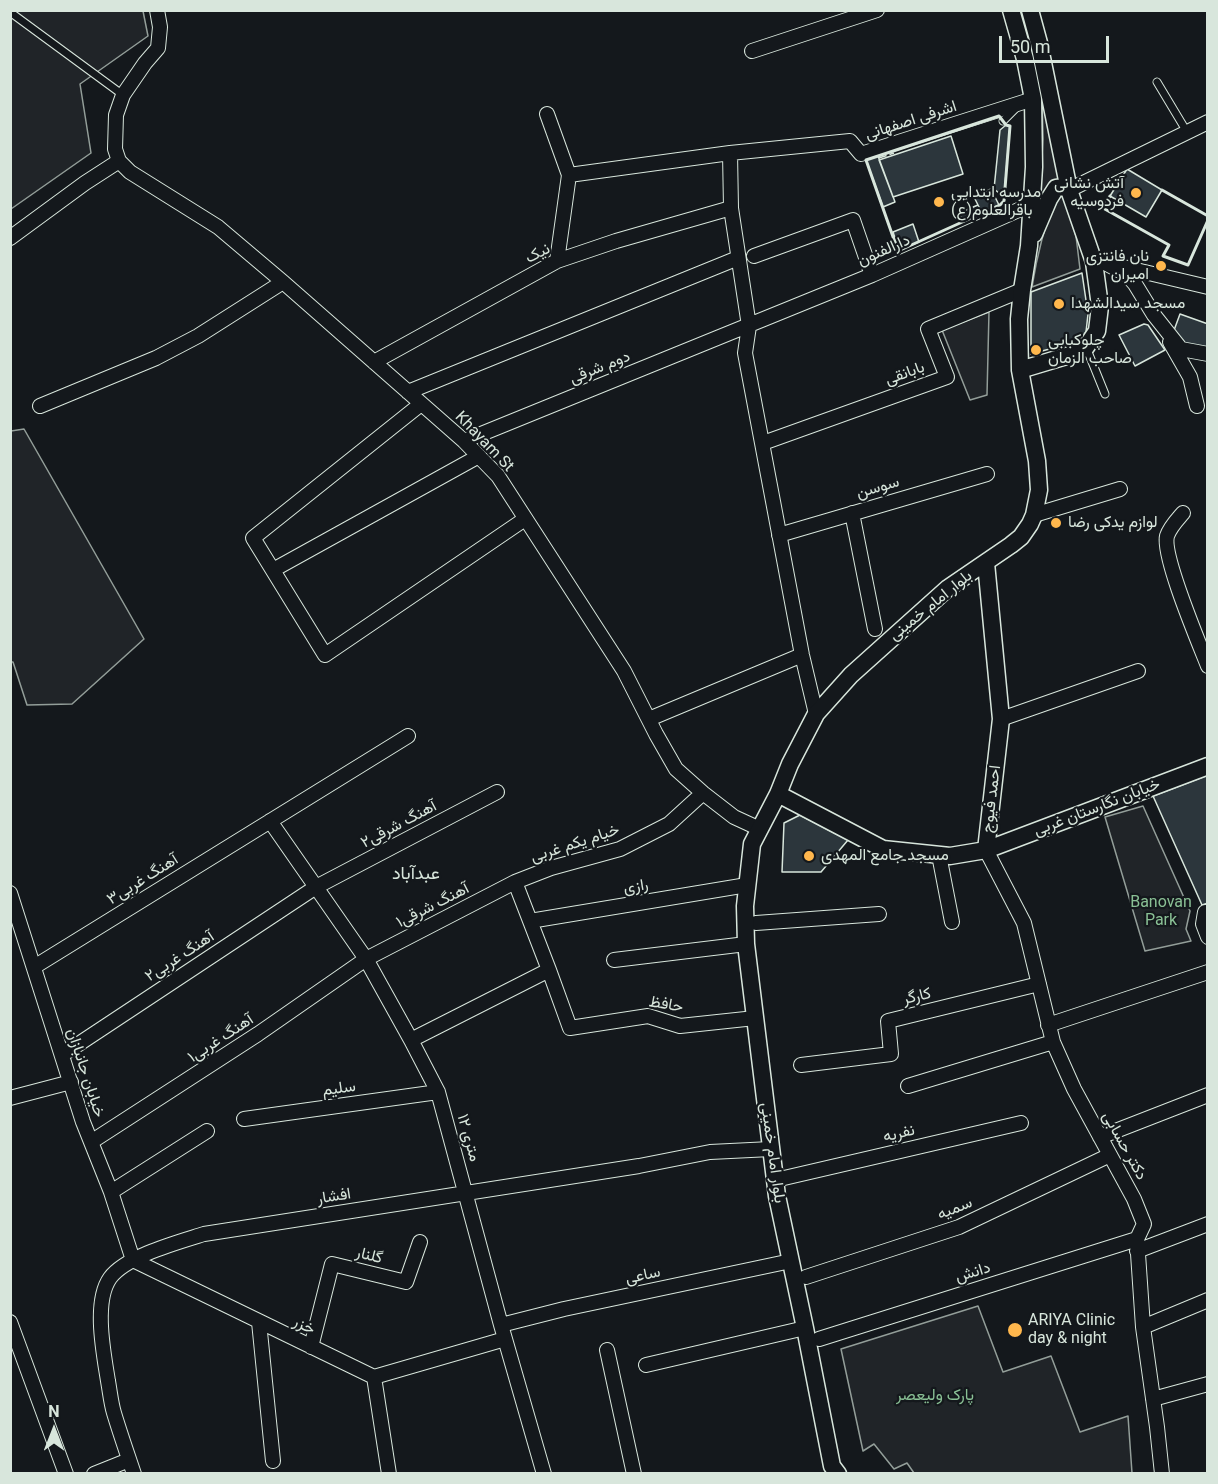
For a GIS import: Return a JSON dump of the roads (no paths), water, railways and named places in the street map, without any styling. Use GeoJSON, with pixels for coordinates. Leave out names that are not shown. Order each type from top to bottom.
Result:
{"type":"FeatureCollection","features":[{"type":"Feature","properties":{"kind":"street"},"geometry":{"type":"LineString","coordinates":[[10,238],[119,161],[115,148],[116,116],[123,95],[158,48],[160,27],[157,10]]}},
{"type":"Feature","properties":{"kind":"street"},"geometry":{"type":"LineString","coordinates":[[752,51],[843,16],[878,10]]}},
{"type":"Feature","properties":{"kind":"street","name":"بلوار امام خمینی"},"geometry":{"type":"LineString","coordinates":[[838,1473],[832,1466],[777,1196],[746,944],[747,885],[752,844],[816,714],[851,675],[948,588],[1021,537],[1034,515],[1039,490],[1037,460],[1020,370],[1019,319],[1029,246],[1034,167],[1025,59],[1011,10]]}},
{"type":"Feature","properties":{"kind":"street"},"geometry":{"type":"LineString","coordinates":[[1020,370],[1070,355],[1086,347],[1097,331],[1100,306],[1099,262],[1070,190],[1030,10]]}},
{"type":"Feature","properties":{"kind":"street","name":"اشرفی اصفهانی"},"geometry":{"type":"LineString","coordinates":[[730,153],[850,141],[861,154],[1028,100]]}},
{"type":"Feature","properties":{"kind":"street"},"geometry":{"type":"LineString","coordinates":[[547,114],[569,175],[557,261]]}},
{"type":"Feature","properties":{"kind":"street"},"geometry":{"type":"LineString","coordinates":[[1070,190],[1208,122]]}},
{"type":"Feature","properties":{"kind":"street"},"geometry":{"type":"LineString","coordinates":[[569,175],[730,153],[731,208],[748,326],[745,353],[802,655],[816,714]]}},
{"type":"Feature","properties":{"kind":"street","name":"Khayam St"},"geometry":{"type":"LineString","coordinates":[[119,161],[130,172],[218,227],[479,456],[498,476],[624,671],[676,769],[734,817],[760,829]]}},
{"type":"Feature","properties":{"kind":"street"},"geometry":{"type":"LineString","coordinates":[[1029,246],[1056,188],[1064,187],[1070,190]]}},
{"type":"Feature","properties":{"kind":"street","name":"دارالفنون"},"geometry":{"type":"LineString","coordinates":[[748,326],[872,275],[1032,204]]}},
{"type":"Feature","properties":{"kind":"street","name":"نیک"},"geometry":{"type":"LineString","coordinates":[[374,362],[557,261],[616,241],[731,208]]}},
{"type":"Feature","properties":{"kind":"street"},"geometry":{"type":"LineString","coordinates":[[754,256],[853,220],[872,275]]}},
{"type":"Feature","properties":{"kind":"street"},"geometry":{"type":"LineString","coordinates":[[408,392],[738,258]]}},
{"type":"Feature","properties":{"kind":"street"},"geometry":{"type":"LineString","coordinates":[[1099,262],[1208,287]]}},
{"type":"Feature","properties":{"kind":"street"},"geometry":{"type":"LineString","coordinates":[[1099,262],[1126,274],[1135,284],[1190,377],[1197,406]]}},
{"type":"Feature","properties":{"kind":"street"},"geometry":{"type":"LineString","coordinates":[[40,406],[198,336],[283,282]]}},
{"type":"Feature","properties":{"kind":"street","name":"بابانقی"},"geometry":{"type":"LineString","coordinates":[[763,443],[947,377],[928,329],[1022,290]]}},
{"type":"Feature","properties":{"kind":"street"},"geometry":{"type":"LineString","coordinates":[[1154,315],[1181,349],[1208,354]]}},
{"type":"Feature","properties":{"kind":"street","name":"دوم شرقی"},"geometry":{"type":"LineString","coordinates":[[464,441],[748,326]]}},
{"type":"Feature","properties":{"kind":"street"},"geometry":{"type":"LineString","coordinates":[[421,404],[253,538],[325,655],[525,519]]}},
{"type":"Feature","properties":{"kind":"street"},"geometry":{"type":"LineString","coordinates":[[273,570],[479,456]]}},
{"type":"Feature","properties":{"kind":"street","name":"سوسن"},"geometry":{"type":"LineString","coordinates":[[779,535],[987,474]]}},
{"type":"Feature","properties":{"kind":"street"},"geometry":{"type":"LineString","coordinates":[[1034,515],[1120,489]]}},
{"type":"Feature","properties":{"kind":"street"},"geometry":{"type":"LineString","coordinates":[[852,513],[875,628]]}},
{"type":"Feature","properties":{"kind":"street"},"geometry":{"type":"LineString","coordinates":[[1183,513],[1172,526],[1167,537],[1168,554],[1175,579],[1208,666]]}},
{"type":"Feature","properties":{"kind":"street","name":"احمد فیوج"},"geometry":{"type":"LineString","coordinates":[[778,794],[883,849],[950,856],[986,850],[1001,719],[986,563]]}},
{"type":"Feature","properties":{"kind":"street"},"geometry":{"type":"LineString","coordinates":[[649,719],[802,655]]}},
{"type":"Feature","properties":{"kind":"street"},"geometry":{"type":"LineString","coordinates":[[1001,719],[1138,671]]}},
{"type":"Feature","properties":{"kind":"street","name":"آهنگ غربی۳"},"geometry":{"type":"LineString","coordinates":[[34,967],[408,736]]}},
{"type":"Feature","properties":{"kind":"street","name":"خیابان نگارستان غربی"},"geometry":{"type":"LineString","coordinates":[[986,850],[1208,766]]}},
{"type":"Feature","properties":{"kind":"street","name":"آهنگ شرقی۲"},"geometry":{"type":"LineString","coordinates":[[316,887],[496,792]]}},
{"type":"Feature","properties":{"kind":"street","name":"خیام یکم غربی"},"geometry":{"type":"LineString","coordinates":[[514,882],[551,868],[620,849],[669,824],[703,793]]}},
{"type":"Feature","properties":{"kind":"street","name":"۱۲ متری"},"geometry":{"type":"LineString","coordinates":[[270,821],[366,959],[438,1092],[501,1326],[544,1473]]}},
{"type":"Feature","properties":{"kind":"street","name":"بلوار امام خمینی"},"geometry":{"type":"LineString","coordinates":[[760,829],[757,942],[784,1178],[819,1339],[843,1465],[842,1473]]}},
{"type":"Feature","properties":{"kind":"street","name":"دکتر حسابی"},"geometry":{"type":"LineString","coordinates":[[986,850],[1024,923],[1053,1042],[1074,1089],[1134,1199],[1144,1224],[1137,1245],[1143,1328],[1162,1473]]}},
{"type":"Feature","properties":{"kind":"street"},"geometry":{"type":"LineString","coordinates":[[939,855],[952,922]]}},
{"type":"Feature","properties":{"kind":"street"},"geometry":{"type":"LineString","coordinates":[[411,1040],[549,970],[514,882]]}},
{"type":"Feature","properties":{"kind":"street","name":"آهنگ شرقی۱"},"geometry":{"type":"LineString","coordinates":[[366,959],[514,882]]}},
{"type":"Feature","properties":{"kind":"street","name":"رازی"},"geometry":{"type":"LineString","coordinates":[[530,921],[747,885]]}},
{"type":"Feature","properties":{"kind":"street","name":"آهنگ غربی۲"},"geometry":{"type":"LineString","coordinates":[[62,1055],[316,887]]}},
{"type":"Feature","properties":{"kind":"street","name":"خیابان جانبازان"},"geometry":{"type":"LineString","coordinates":[[10,893],[91,1142],[111,1192],[133,1260]]}},
{"type":"Feature","properties":{"kind":"street"},"geometry":{"type":"LineString","coordinates":[[1206,912],[1203,924],[1208,937]]}},
{"type":"Feature","properties":{"kind":"street"},"geometry":{"type":"LineString","coordinates":[[756,923],[879,914]]}},
{"type":"Feature","properties":{"kind":"street"},"geometry":{"type":"LineString","coordinates":[[614,960],[746,944]]}},
{"type":"Feature","properties":{"kind":"street","name":"آهنگ غربی۱"},"geometry":{"type":"LineString","coordinates":[[91,1142],[258,1034],[366,959]]}},
{"type":"Feature","properties":{"kind":"street","name":"حافظ"},"geometry":{"type":"LineString","coordinates":[[549,970],[570,1028],[648,1016],[680,1026],[755,1018]]}},
{"type":"Feature","properties":{"kind":"street"},"geometry":{"type":"LineString","coordinates":[[1048,1025],[1208,972]]}},
{"type":"Feature","properties":{"kind":"street","name":"کارگر"},"geometry":{"type":"LineString","coordinates":[[801,1065],[891,1054],[888,1021],[1039,984]]}},
{"type":"Feature","properties":{"kind":"street"},"geometry":{"type":"LineString","coordinates":[[908,1086],[1053,1042]]}},
{"type":"Feature","properties":{"kind":"street"},"geometry":{"type":"LineString","coordinates":[[10,1098],[71,1082]]}},
{"type":"Feature","properties":{"kind":"street","name":"سلیم"},"geometry":{"type":"LineString","coordinates":[[244,1119],[438,1092]]}},
{"type":"Feature","properties":{"kind":"street"},"geometry":{"type":"LineString","coordinates":[[1100,1137],[1208,1095]]}},
{"type":"Feature","properties":{"kind":"street","name":"نفریه"},"geometry":{"type":"LineString","coordinates":[[784,1178],[1020,1123]]}},
{"type":"Feature","properties":{"kind":"street"},"geometry":{"type":"LineString","coordinates":[[111,1192],[207,1131]]}},
{"type":"Feature","properties":{"kind":"street","name":"افشار"},"geometry":{"type":"LineString","coordinates":[[134,1473],[113,1411],[101,1340],[104,1295],[110,1279],[133,1260],[204,1234],[639,1166],[710,1152],[771,1149]]}},
{"type":"Feature","properties":{"kind":"street","name":"سمیه"},"geometry":{"type":"LineString","coordinates":[[806,1277],[960,1227],[1110,1155]]}},
{"type":"Feature","properties":{"kind":"street","name":"دانش"},"geometry":{"type":"LineString","coordinates":[[819,1339],[1208,1224]]}},
{"type":"Feature","properties":{"kind":"street","name":"گلنار"},"geometry":{"type":"LineString","coordinates":[[311,1347],[332,1264],[406,1282],[420,1242]]}},
{"type":"Feature","properties":{"kind":"street","name":"خزر"},"geometry":{"type":"LineString","coordinates":[[133,1260],[374,1377]]}},
{"type":"Feature","properties":{"kind":"street","name":"ساعی"},"geometry":{"type":"LineString","coordinates":[[501,1326],[564,1309],[791,1261]]}},
{"type":"Feature","properties":{"kind":"street"},"geometry":{"type":"LineString","coordinates":[[1143,1328],[1208,1300]]}},
{"type":"Feature","properties":{"kind":"street"},"geometry":{"type":"LineString","coordinates":[[10,1322],[66,1473]]}},
{"type":"Feature","properties":{"kind":"street"},"geometry":{"type":"LineString","coordinates":[[259,1322],[273,1461]]}},
{"type":"Feature","properties":{"kind":"street"},"geometry":{"type":"LineString","coordinates":[[646,1365],[805,1328]]}},
{"type":"Feature","properties":{"kind":"street"},"geometry":{"type":"LineString","coordinates":[[389,1473],[374,1377],[506,1339]]}},
{"type":"Feature","properties":{"kind":"street"},"geometry":{"type":"LineString","coordinates":[[607,1350],[634,1473]]}},
{"type":"Feature","properties":{"kind":"street"},"geometry":{"type":"LineString","coordinates":[[1153,1400],[1208,1384]]}},
{"type":"Feature","properties":{"kind":"street"},"geometry":{"type":"LineString","coordinates":[[94,1473],[129,1460]]}},
{"type":"Feature","properties":{"kind":"lane"},"geometry":{"type":"LineString","coordinates":[[10,12],[123,95]]}},
{"type":"Feature","properties":{"kind":"lane"},"geometry":{"type":"LineString","coordinates":[[1157,82],[1187,132]]}},
{"type":"Feature","properties":{"kind":"lane"},"geometry":{"type":"LineString","coordinates":[[1003,121],[1028,100]]}},
{"type":"Feature","properties":{"kind":"lane"},"geometry":{"type":"LineString","coordinates":[[1086,347],[1105,394]]}},
{"type":"Feature","properties":{"kind":"place","name":"آتش نشانی فردوسیه"},"geometry":{"type":"Point","coordinates":[1136,193]}},
{"type":"Feature","properties":{"kind":"place","name":"مدرسه ابتدایی باقرالعلوم(ع)"},"geometry":{"type":"Point","coordinates":[939,202]}},
{"type":"Feature","properties":{"kind":"place","name":"نان فانتزی امیران"},"geometry":{"type":"Point","coordinates":[1161,266]}},
{"type":"Feature","properties":{"kind":"place","name":"مسجد سیدالشهدا"},"geometry":{"type":"Point","coordinates":[1059,304]}},
{"type":"Feature","properties":{"kind":"place","name":"چلوکبابی صاحب الزمان"},"geometry":{"type":"Point","coordinates":[1036,350]}},
{"type":"Feature","properties":{"kind":"place","name":"لوازم یدکی رضا"},"geometry":{"type":"Point","coordinates":[1056,523]}},
{"type":"Feature","properties":{"kind":"place","name":"مسجد جامع المهدی"},"geometry":{"type":"Point","coordinates":[809,856]}},
{"type":"Feature","properties":{"kind":"place","name":"ARIYA Clinic day & night"},"geometry":{"type":"Point","coordinates":[1015,1330]}},
{"type":"Feature","properties":{"kind":"district","name":"عبدآباد"},"geometry":{"type":"Point","coordinates":[416,874]}},
{"type":"Feature","properties":{"kind":"park label","name":"Banovan Park"},"geometry":{"type":"Point","coordinates":[1161,912]}},
{"type":"Feature","properties":{"kind":"park label","name":"پارک ولیعصر"},"geometry":{"type":"Point","coordinates":[935,1396]}}]}
